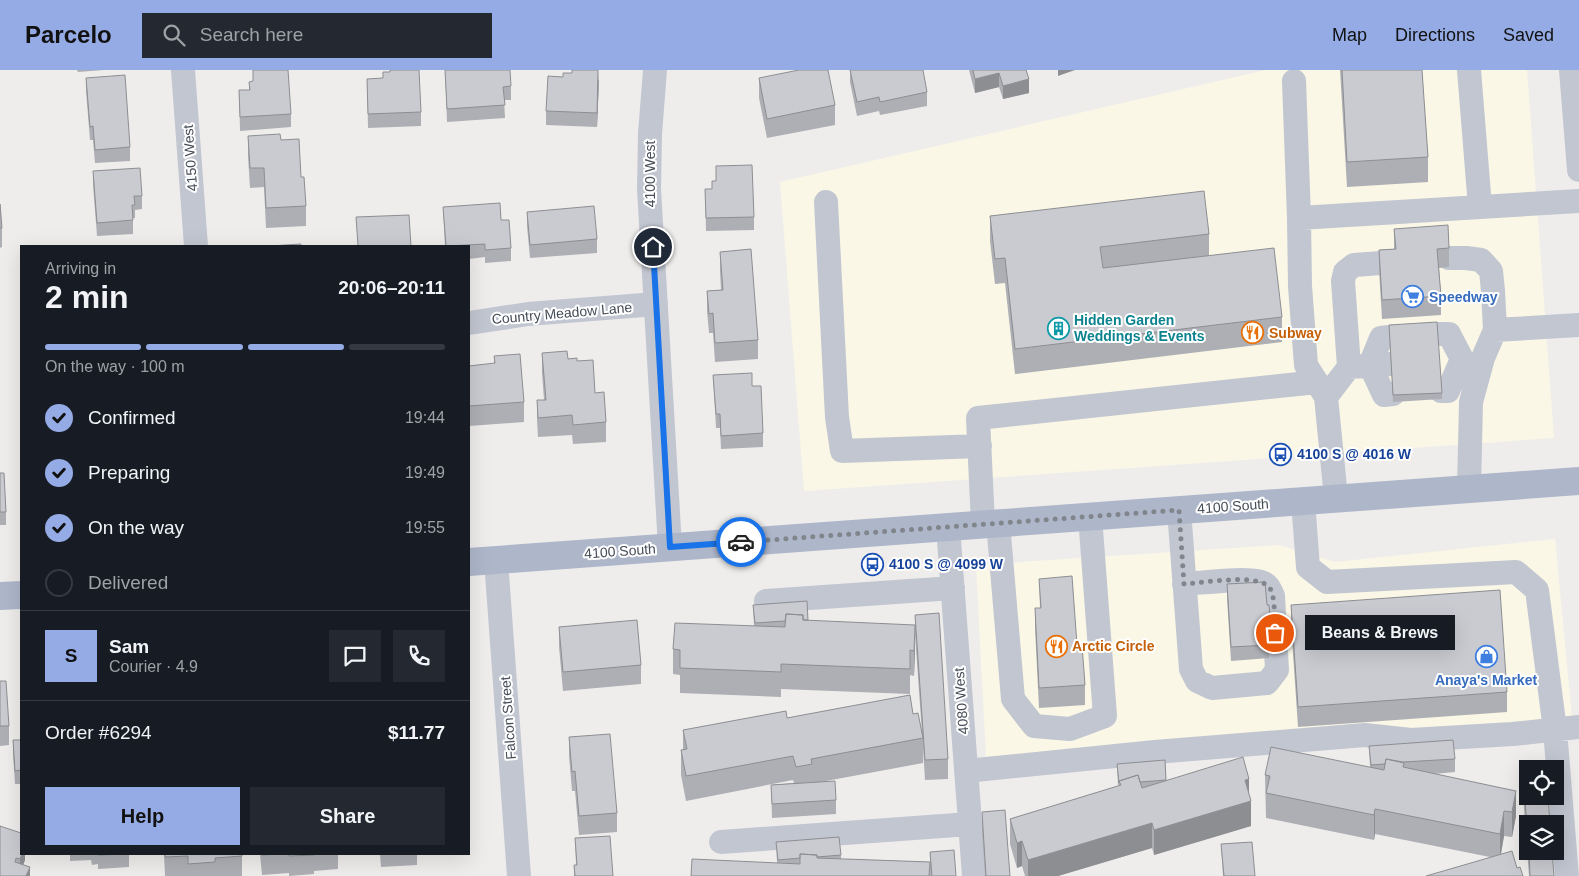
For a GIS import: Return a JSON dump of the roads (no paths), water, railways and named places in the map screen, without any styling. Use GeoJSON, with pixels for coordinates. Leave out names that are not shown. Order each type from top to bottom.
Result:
{"type":"FeatureCollection","features":[{"type":"Feature","properties":{"kind":"main road","name":"4100 South"},"geometry":{"type":"LineString","coordinates":[[470,562],[1579,481]]}},
{"type":"Feature","properties":{"kind":"main road"},"geometry":{"type":"LineString","coordinates":[[0,596],[20,595]]}},
{"type":"Feature","properties":{"kind":"street","name":"4150 West"},"geometry":{"type":"LineString","coordinates":[[183,70],[196,245]]}},
{"type":"Feature","properties":{"kind":"street","name":"4100 West"},"geometry":{"type":"LineString","coordinates":[[655,70],[650,134],[650,189],[670,547]]}},
{"type":"Feature","properties":{"kind":"street"},"geometry":{"type":"LineString","coordinates":[[1469,70],[1480,207]]}},
{"type":"Feature","properties":{"kind":"street"},"geometry":{"type":"LineString","coordinates":[[1571,70],[1579,170]]}},
{"type":"Feature","properties":{"kind":"street"},"geometry":{"type":"LineString","coordinates":[[1294,81],[1300,286],[1306,365],[1322,390],[1336,498]]}},
{"type":"Feature","properties":{"kind":"street"},"geometry":{"type":"LineString","coordinates":[[1299,218],[1579,201]]}},
{"type":"Feature","properties":{"kind":"street"},"geometry":{"type":"LineString","coordinates":[[826,202],[837,417],[842,451],[980,446]]}},
{"type":"Feature","properties":{"kind":"street"},"geometry":{"type":"LineString","coordinates":[[1449,258],[1481,260],[1490,270],[1495,330]]}},
{"type":"Feature","properties":{"kind":"street"},"geometry":{"type":"LineString","coordinates":[[1393,394],[1384,395],[1370,365],[1346,324],[1343,281],[1345,272],[1354,265],[1395,262]]}},
{"type":"Feature","properties":{"kind":"street","name":"Country Meadow Lane"},"geometry":{"type":"LineString","coordinates":[[470,322],[528,314],[656,304]]}},
{"type":"Feature","properties":{"kind":"street"},"geometry":{"type":"LineString","coordinates":[[1441,391],[1448,391],[1461,359],[1495,330],[1579,325]]}},
{"type":"Feature","properties":{"kind":"street"},"geometry":{"type":"LineString","coordinates":[[1437,334],[1449,334],[1461,359],[1472,402],[1469,489]]}},
{"type":"Feature","properties":{"kind":"street"},"geometry":{"type":"LineString","coordinates":[[1090,516],[1106,716],[1070,729],[1034,726],[1013,699],[978,418],[1322,390],[1370,365],[1381,338],[1389,337]]}},
{"type":"Feature","properties":{"kind":"street"},"geometry":{"type":"LineString","coordinates":[[1303,501],[1308,567],[1327,582],[1516,572],[1537,590],[1555,730],[1567,876]]}},
{"type":"Feature","properties":{"kind":"street"},"geometry":{"type":"LineString","coordinates":[[1179,510],[1184,584],[1191,669],[1197,681],[1212,688],[1267,683],[1277,670],[1273,596],[1269,587],[1262,582],[1250,580],[1184,584]]}},
{"type":"Feature","properties":{"kind":"street","name":"4080 West"},"geometry":{"type":"LineString","coordinates":[[948,527],[974,876]]}},
{"type":"Feature","properties":{"kind":"street","name":"Falcon Street"},"geometry":{"type":"LineString","coordinates":[[496,560],[519,876]]}},
{"type":"Feature","properties":{"kind":"street"},"geometry":{"type":"LineString","coordinates":[[766,601],[953,588]]}},
{"type":"Feature","properties":{"kind":"street"},"geometry":{"type":"LineString","coordinates":[[966,771],[1156,752],[1365,735],[1411,740],[1555,730],[1579,726]]}},
{"type":"Feature","properties":{"kind":"street"},"geometry":{"type":"LineString","coordinates":[[721,842],[970,824]]}},
{"type":"Feature","properties":{"kind":"place","name":"Speedway"},"geometry":{"type":"Point","coordinates":[1413,297]}},
{"type":"Feature","properties":{"kind":"place","name":"Hidden Garden Weddings & Events"},"geometry":{"type":"Point","coordinates":[1058,328]}},
{"type":"Feature","properties":{"kind":"place","name":"Subway"},"geometry":{"type":"Point","coordinates":[1253,333]}},
{"type":"Feature","properties":{"kind":"place","name":"4100 S @ 4016 W"},"geometry":{"type":"Point","coordinates":[1281,454]}},
{"type":"Feature","properties":{"kind":"place","name":"4100 S @ 4099 W"},"geometry":{"type":"Point","coordinates":[873,564]}},
{"type":"Feature","properties":{"kind":"place","name":"Beans & Brews"},"geometry":{"type":"Point","coordinates":[1275,633]}},
{"type":"Feature","properties":{"kind":"place","name":"Arctic Circle"},"geometry":{"type":"Point","coordinates":[1056,646]}},
{"type":"Feature","properties":{"kind":"place","name":"Anaya's Market"},"geometry":{"type":"Point","coordinates":[1486,657]}}]}
